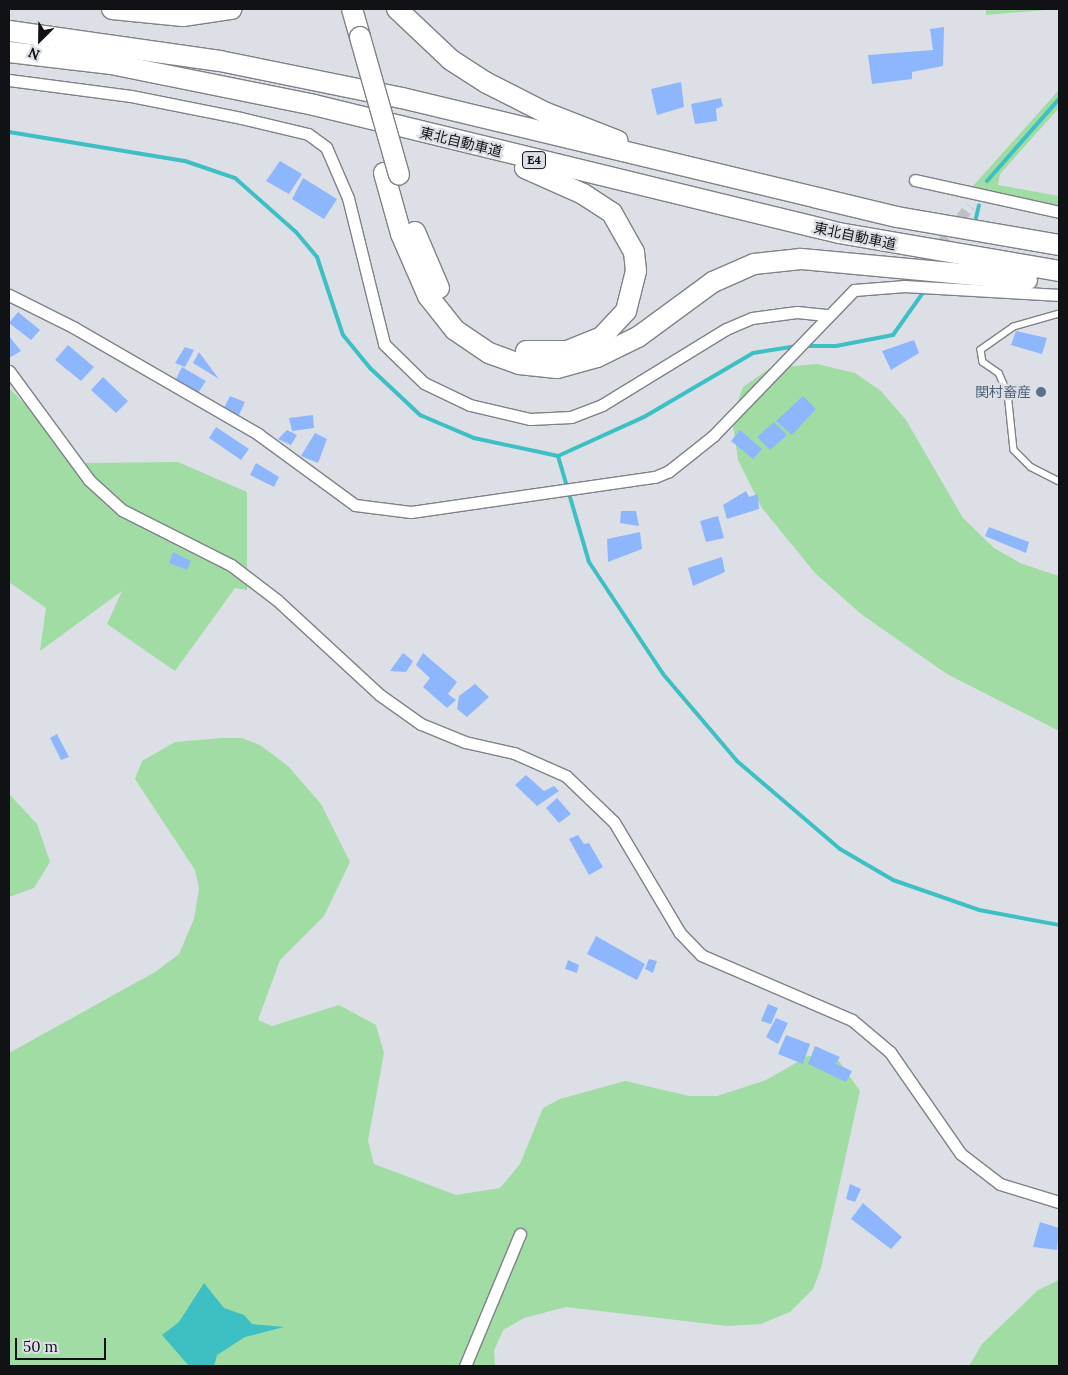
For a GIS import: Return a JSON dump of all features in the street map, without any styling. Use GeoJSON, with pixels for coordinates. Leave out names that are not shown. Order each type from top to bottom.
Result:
{"type":"FeatureCollection","features":[{"type":"Feature","properties":{"kind":"highway"},"geometry":{"type":"LineString","coordinates":[[112,9],[183,16],[231,9]]}},
{"type":"Feature","properties":{"kind":"highway"},"geometry":{"type":"LineString","coordinates":[[338,9],[353,36],[392,174],[407,250],[428,296],[455,330],[489,352],[519,364],[557,368],[597,357],[638,337],[713,282],[754,264],[801,259],[1059,280]]}},
{"type":"Feature","properties":{"kind":"highway"},"geometry":{"type":"LineString","coordinates":[[352,9],[353,36]]}},
{"type":"Feature","properties":{"kind":"highway"},"geometry":{"type":"LineString","coordinates":[[397,9],[450,60],[544,112],[607,138],[754,184]]}},
{"type":"Feature","properties":{"kind":"highway","name":"東北自動車道"},"geometry":{"type":"LineString","coordinates":[[9,31],[220,61],[402,98],[897,217],[1059,245]]}},
{"type":"Feature","properties":{"kind":"highway","name":"東北自動車道"},"geometry":{"type":"LineString","coordinates":[[9,52],[111,64],[203,82],[839,233],[1059,271]]}},
{"type":"Feature","properties":{"kind":"highway"},"geometry":{"type":"LineString","coordinates":[[392,174],[433,277],[471,326],[503,345],[536,353],[568,351],[602,337],[626,311],[634,290],[634,252],[625,231],[612,213],[583,194],[476,146]]}},
{"type":"Feature","properties":{"kind":"street"},"geometry":{"type":"LineString","coordinates":[[9,80],[131,96],[241,118],[308,134],[326,147],[348,198],[384,344],[424,383],[470,405],[530,419],[571,417],[602,405],[743,322],[772,314],[826,315]]}},
{"type":"Feature","properties":{"kind":"street"},"geometry":{"type":"LineString","coordinates":[[915,180],[1059,212]]}},
{"type":"Feature","properties":{"kind":"street"},"geometry":{"type":"LineString","coordinates":[[970,206],[972,194]]}},
{"type":"Feature","properties":{"kind":"street"},"geometry":{"type":"LineString","coordinates":[[905,286],[917,275]]}},
{"type":"Feature","properties":{"kind":"street"},"geometry":{"type":"LineString","coordinates":[[9,295],[73,327],[258,434],[355,505],[411,512],[535,491],[655,477],[670,471],[713,436],[795,353],[826,315],[854,290],[905,286],[934,290],[1059,295]]}},
{"type":"Feature","properties":{"kind":"street"},"geometry":{"type":"LineString","coordinates":[[9,371],[89,480],[122,510],[231,565],[277,600],[380,695],[421,724],[465,742],[514,753],[566,776],[614,822],[680,933],[701,955],[852,1020],[890,1052],[961,1154],[1000,1184],[1059,1202]]}},
{"type":"Feature","properties":{"kind":"street"},"geometry":{"type":"LineString","coordinates":[[464,1366],[520,1234]]}},
{"type":"Feature","properties":{"kind":"lane"},"geometry":{"type":"LineString","coordinates":[[1059,314],[1014,327],[981,350],[983,362],[1000,373],[1008,393],[1014,450],[1031,467],[1059,481]]}},
{"type":"Feature","properties":{"kind":"green space"},"geometry":{"type":"Polygon","coordinates":[[[986,9],[1059,9],[986,15],[986,9]]]}},
{"type":"Feature","properties":{"kind":"green space"},"geometry":{"type":"Polygon","coordinates":[[[1059,90],[1059,108],[1000,174],[998,185],[1059,196],[1059,208],[972,187],[1059,90]]]}},
{"type":"Feature","properties":{"kind":"green space"},"geometry":{"type":"Polygon","coordinates":[[[817,364],[855,373],[881,391],[906,420],[963,518],[994,548],[1020,563],[1059,576],[1059,731],[947,674],[861,614],[815,573],[762,508],[738,460],[732,418],[743,387],[770,368],[817,364]]]}},
{"type":"Feature","properties":{"kind":"green space"},"geometry":{"type":"Polygon","coordinates":[[[9,388],[83,463],[178,462],[247,492],[247,590],[235,588],[175,671],[107,624],[122,591],[40,651],[46,608],[9,582],[9,388]]]}},
{"type":"Feature","properties":{"kind":"green space"},"geometry":{"type":"Polygon","coordinates":[[[242,738],[260,745],[288,766],[321,804],[350,862],[324,916],[280,960],[258,1020],[272,1026],[339,1005],[376,1025],[384,1053],[368,1141],[374,1164],[456,1195],[500,1188],[520,1164],[543,1108],[560,1099],[625,1081],[689,1096],[717,1096],[766,1080],[808,1056],[839,1061],[860,1091],[821,1268],[813,1289],[790,1312],[761,1324],[727,1326],[566,1307],[524,1318],[503,1330],[494,1351],[495,1366],[9,1366],[9,1053],[155,972],[179,954],[194,919],[199,888],[195,870],[135,779],[142,761],[175,742],[242,738]]]}},
{"type":"Feature","properties":{"kind":"green space"},"geometry":{"type":"Polygon","coordinates":[[[9,794],[37,824],[50,862],[34,888],[9,897],[9,794]]]}},
{"type":"Feature","properties":{"kind":"green space"},"geometry":{"type":"Polygon","coordinates":[[[1059,1280],[1059,1366],[969,1366],[982,1344],[1038,1290],[1059,1280]]]}},
{"type":"Feature","properties":{"kind":"water"},"geometry":{"type":"Polygon","coordinates":[[[204,1283],[224,1308],[244,1315],[252,1324],[284,1327],[245,1337],[217,1355],[214,1366],[189,1366],[162,1335],[179,1322],[204,1283]]]}},
{"type":"Feature","properties":{"kind":"building"},"geometry":{"type":"Polygon","coordinates":[[[944,27],[943,66],[912,72],[912,79],[872,84],[868,55],[933,50],[930,29],[944,27]]]}},
{"type":"Feature","properties":{"kind":"building"},"geometry":{"type":"Polygon","coordinates":[[[681,82],[684,107],[657,115],[651,89],[681,82]]]}},
{"type":"Feature","properties":{"kind":"building"},"geometry":{"type":"Polygon","coordinates":[[[721,98],[723,106],[716,109],[717,121],[695,124],[691,104],[721,98]]]}},
{"type":"Feature","properties":{"kind":"building"},"geometry":{"type":"Polygon","coordinates":[[[280,161],[302,174],[289,194],[266,181],[280,161]]]}},
{"type":"Feature","properties":{"kind":"building"},"geometry":{"type":"Polygon","coordinates":[[[303,178],[337,199],[324,219],[292,199],[303,178]]]}},
{"type":"Feature","properties":{"kind":"building"},"geometry":{"type":"Polygon","coordinates":[[[18,312],[40,330],[31,340],[9,323],[18,312]]]}},
{"type":"Feature","properties":{"kind":"building"},"geometry":{"type":"Polygon","coordinates":[[[1016,331],[1047,338],[1042,354],[1011,345],[1016,331]]]}},
{"type":"Feature","properties":{"kind":"building"},"geometry":{"type":"Polygon","coordinates":[[[9,336],[21,351],[9,358],[9,336]]]}},
{"type":"Feature","properties":{"kind":"building"},"geometry":{"type":"Polygon","coordinates":[[[914,340],[919,353],[891,370],[882,351],[914,340]]]}},
{"type":"Feature","properties":{"kind":"building"},"geometry":{"type":"Polygon","coordinates":[[[68,345],[94,367],[81,381],[55,360],[68,345]]]}},
{"type":"Feature","properties":{"kind":"building"},"geometry":{"type":"Polygon","coordinates":[[[185,347],[194,350],[185,367],[175,363],[185,347]]]}},
{"type":"Feature","properties":{"kind":"building"},"geometry":{"type":"Polygon","coordinates":[[[199,352],[219,379],[193,363],[199,352]]]}},
{"type":"Feature","properties":{"kind":"building"},"geometry":{"type":"Polygon","coordinates":[[[182,367],[206,381],[198,393],[176,379],[182,367]]]}},
{"type":"Feature","properties":{"kind":"building"},"geometry":{"type":"Polygon","coordinates":[[[103,377],[128,401],[116,413],[91,390],[103,377]]]}},
{"type":"Feature","properties":{"kind":"building"},"geometry":{"type":"Polygon","coordinates":[[[230,396],[245,402],[239,415],[224,408],[230,396]]]}},
{"type":"Feature","properties":{"kind":"building"},"geometry":{"type":"Polygon","coordinates":[[[803,396],[816,409],[792,435],[776,421],[803,396]]]}},
{"type":"Feature","properties":{"kind":"building"},"geometry":{"type":"Polygon","coordinates":[[[313,415],[314,428],[292,431],[289,418],[313,415]]]}},
{"type":"Feature","properties":{"kind":"building"},"geometry":{"type":"Polygon","coordinates":[[[774,422],[787,435],[770,450],[757,437],[774,422]]]}},
{"type":"Feature","properties":{"kind":"building"},"geometry":{"type":"Polygon","coordinates":[[[216,427],[249,449],[241,460],[209,438],[216,427]]]}},
{"type":"Feature","properties":{"kind":"building"},"geometry":{"type":"Polygon","coordinates":[[[287,430],[297,435],[291,445],[278,439],[287,430]]]}},
{"type":"Feature","properties":{"kind":"building"},"geometry":{"type":"Polygon","coordinates":[[[740,430],[762,449],[753,459],[731,441],[740,430]]]}},
{"type":"Feature","properties":{"kind":"building"},"geometry":{"type":"Polygon","coordinates":[[[315,433],[327,439],[318,463],[301,456],[315,433]]]}},
{"type":"Feature","properties":{"kind":"building"},"geometry":{"type":"Polygon","coordinates":[[[256,463],[279,477],[274,487],[250,475],[256,463]]]}},
{"type":"Feature","properties":{"kind":"building"},"geometry":{"type":"Polygon","coordinates":[[[746,491],[749,497],[758,494],[759,509],[727,519],[723,505],[746,491]]]}},
{"type":"Feature","properties":{"kind":"building"},"geometry":{"type":"Polygon","coordinates":[[[621,511],[636,511],[639,526],[620,523],[621,511]]]}},
{"type":"Feature","properties":{"kind":"building"},"geometry":{"type":"Polygon","coordinates":[[[718,516],[724,538],[706,542],[700,521],[718,516]]]}},
{"type":"Feature","properties":{"kind":"building"},"geometry":{"type":"Polygon","coordinates":[[[989,527],[1029,542],[1026,553],[985,536],[989,527]]]}},
{"type":"Feature","properties":{"kind":"building"},"geometry":{"type":"Polygon","coordinates":[[[640,532],[642,549],[608,562],[607,539],[640,532]]]}},
{"type":"Feature","properties":{"kind":"building"},"geometry":{"type":"Polygon","coordinates":[[[173,552],[191,561],[187,570],[169,563],[173,552]]]}},
{"type":"Feature","properties":{"kind":"building"},"geometry":{"type":"Polygon","coordinates":[[[722,557],[725,572],[693,586],[688,568],[722,557]]]}},
{"type":"Feature","properties":{"kind":"building"},"geometry":{"type":"Polygon","coordinates":[[[403,653],[413,661],[406,672],[390,671],[403,653]]]}},
{"type":"Feature","properties":{"kind":"building"},"geometry":{"type":"Polygon","coordinates":[[[423,653],[457,682],[448,694],[456,700],[447,708],[423,687],[430,678],[416,665],[423,653]]]}},
{"type":"Feature","properties":{"kind":"building"},"geometry":{"type":"Polygon","coordinates":[[[475,684],[489,697],[467,717],[457,709],[459,696],[475,684]]]}},
{"type":"Feature","properties":{"kind":"building"},"geometry":{"type":"Polygon","coordinates":[[[57,734],[69,757],[61,760],[50,738],[57,734]]]}},
{"type":"Feature","properties":{"kind":"building"},"geometry":{"type":"Polygon","coordinates":[[[526,775],[544,791],[554,786],[559,791],[537,806],[515,785],[526,775]]]}},
{"type":"Feature","properties":{"kind":"building"},"geometry":{"type":"Polygon","coordinates":[[[557,798],[571,814],[559,823],[546,808],[557,798]]]}},
{"type":"Feature","properties":{"kind":"building"},"geometry":{"type":"Polygon","coordinates":[[[578,835],[584,844],[589,843],[603,867],[589,875],[569,839],[578,835]]]}},
{"type":"Feature","properties":{"kind":"building"},"geometry":{"type":"Polygon","coordinates":[[[596,936],[645,964],[637,980],[587,954],[596,936]]]}},
{"type":"Feature","properties":{"kind":"building"},"geometry":{"type":"Polygon","coordinates":[[[649,959],[657,961],[653,973],[645,969],[649,959]]]}},
{"type":"Feature","properties":{"kind":"building"},"geometry":{"type":"Polygon","coordinates":[[[568,960],[579,965],[577,973],[565,969],[568,960]]]}},
{"type":"Feature","properties":{"kind":"building"},"geometry":{"type":"Polygon","coordinates":[[[768,1004],[778,1008],[771,1024],[761,1021],[768,1004]]]}},
{"type":"Feature","properties":{"kind":"building"},"geometry":{"type":"Polygon","coordinates":[[[776,1018],[788,1023],[778,1044],[766,1037],[776,1018]]]}},
{"type":"Feature","properties":{"kind":"building"},"geometry":{"type":"Polygon","coordinates":[[[786,1035],[810,1044],[803,1064],[778,1054],[786,1035]]]}},
{"type":"Feature","properties":{"kind":"building"},"geometry":{"type":"Polygon","coordinates":[[[815,1046],[840,1057],[836,1064],[852,1071],[846,1082],[808,1064],[815,1046]]]}},
{"type":"Feature","properties":{"kind":"building"},"geometry":{"type":"Polygon","coordinates":[[[850,1184],[861,1189],[855,1202],[846,1199],[850,1184]]]}},
{"type":"Feature","properties":{"kind":"building"},"geometry":{"type":"Polygon","coordinates":[[[863,1203],[902,1237],[891,1249],[851,1219],[863,1203]]]}},
{"type":"Feature","properties":{"kind":"building"},"geometry":{"type":"Polygon","coordinates":[[[1040,1222],[1059,1228],[1057,1250],[1033,1247],[1040,1222]]]}},
{"type":"Feature","properties":{"kind":"waterway"},"geometry":{"type":"LineString","coordinates":[[987,181],[1059,99]]}},
{"type":"Feature","properties":{"kind":"waterway"},"geometry":{"type":"LineString","coordinates":[[9,132],[185,161],[235,178],[296,232],[317,257],[343,335],[370,368],[420,415],[474,438],[558,456],[644,417],[753,353],[797,346]]}},
{"type":"Feature","properties":{"kind":"waterway"},"geometry":{"type":"LineString","coordinates":[[976,218],[979,205]]}},
{"type":"Feature","properties":{"kind":"waterway"},"geometry":{"type":"LineString","coordinates":[[804,346],[836,346],[893,335],[934,277]]}},
{"type":"Feature","properties":{"kind":"waterway"},"geometry":{"type":"LineString","coordinates":[[558,456],[589,562],[663,674],[737,761],[840,849],[893,880],[979,910],[1059,925]]}},
{"type":"Feature","properties":{"kind":"tunnel"},"geometry":{"type":"LineString","coordinates":[[920,272],[970,206]]}},
{"type":"Feature","properties":{"kind":"place","name":"関村畜産"},"geometry":{"type":"Point","coordinates":[1041,392]}}]}
